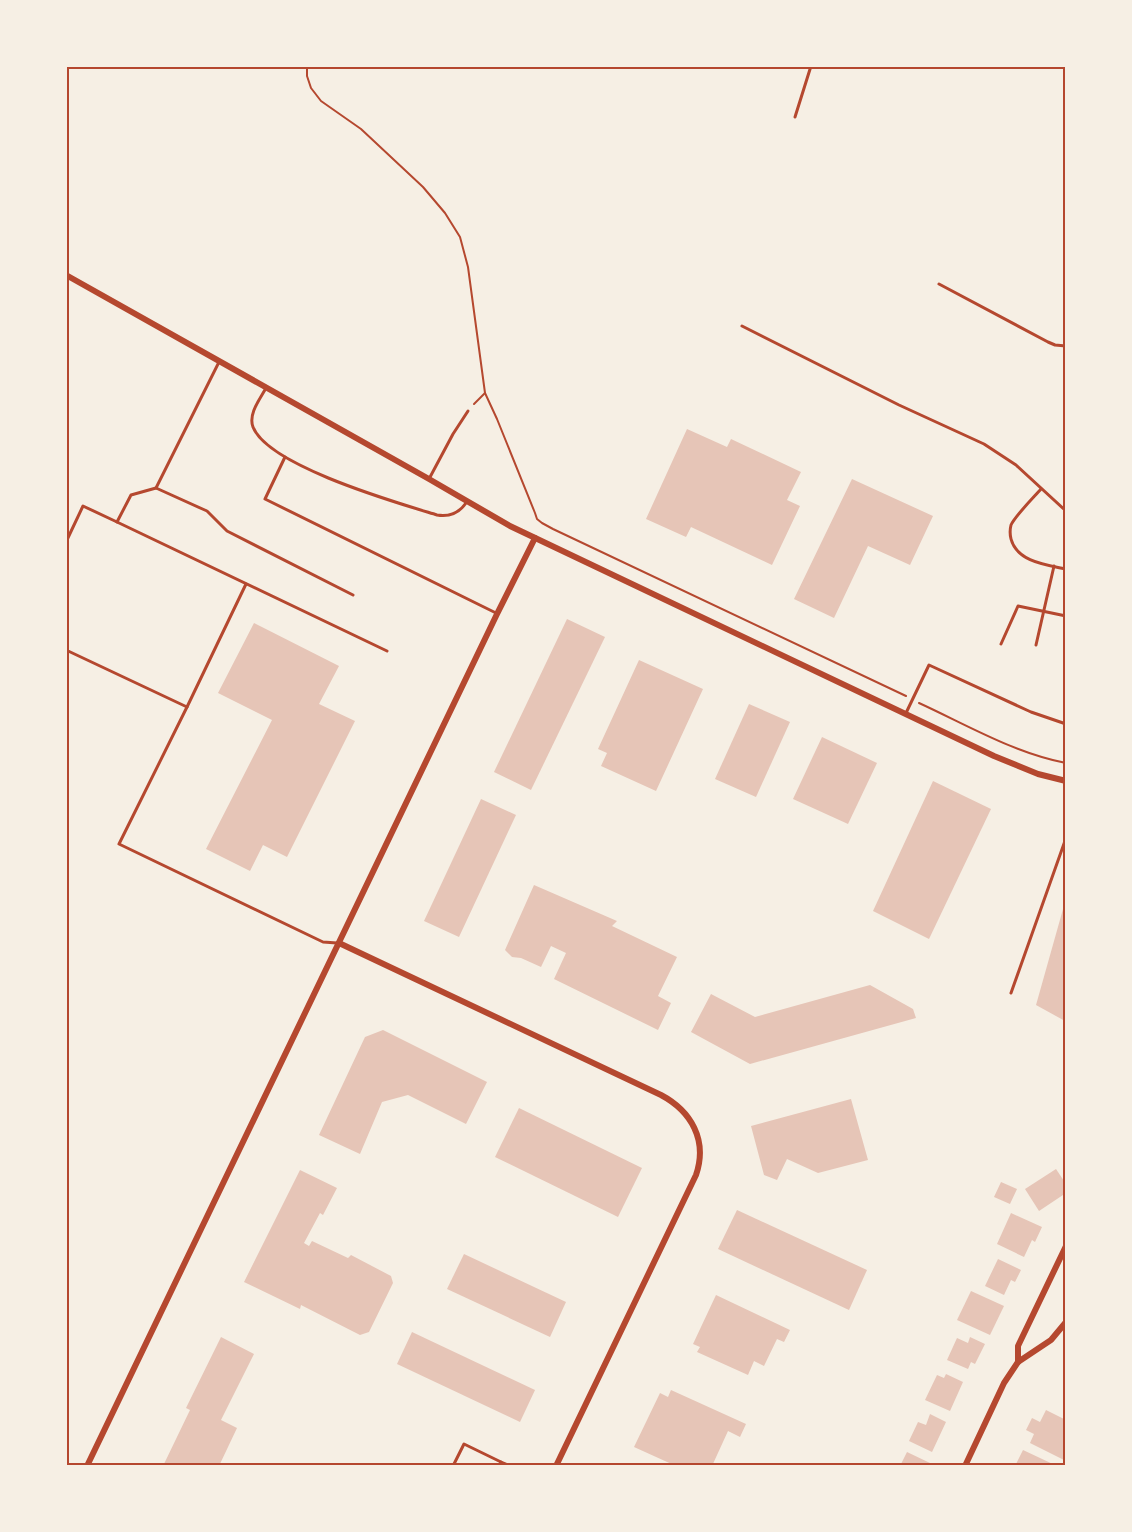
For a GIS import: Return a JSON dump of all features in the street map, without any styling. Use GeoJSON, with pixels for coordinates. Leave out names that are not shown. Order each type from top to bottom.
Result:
{"type":"FeatureCollection","features":[{"type":"Feature","properties":{"kind":"street"},"geometry":{"type":"LineString","coordinates":[[66,276],[510,526],[1015,765],[1066,781]]}},
{"type":"Feature","properties":{"kind":"street"},"geometry":{"type":"LineString","coordinates":[[87,1466],[535,538]]}},
{"type":"Feature","properties":{"kind":"street"},"geometry":{"type":"LineString","coordinates":[[339,943],[661,1095],[681,1109],[695,1129],[700,1155],[696,1175],[556,1466]]}},
{"type":"Feature","properties":{"kind":"street"},"geometry":{"type":"LineString","coordinates":[[1018,1362],[1018,1346],[1066,1246]]}},
{"type":"Feature","properties":{"kind":"street"},"geometry":{"type":"LineString","coordinates":[[965,1466],[1004,1383],[1018,1362],[1050,1340],[1066,1322]]}},
{"type":"Feature","properties":{"kind":"lane"},"geometry":{"type":"LineString","coordinates":[[795,117],[811,66]]}},
{"type":"Feature","properties":{"kind":"lane"},"geometry":{"type":"LineString","coordinates":[[939,284],[1048,342],[1066,346]]}},
{"type":"Feature","properties":{"kind":"lane"},"geometry":{"type":"LineString","coordinates":[[742,326],[899,405],[984,444],[1016,465],[1066,511]]}},
{"type":"Feature","properties":{"kind":"lane"},"geometry":{"type":"LineString","coordinates":[[156,488],[219,362]]}},
{"type":"Feature","properties":{"kind":"lane"},"geometry":{"type":"LineString","coordinates":[[266,388],[254,409],[253,427],[263,440],[285,457],[351,488],[441,516],[454,514],[463,508],[467,501]]}},
{"type":"Feature","properties":{"kind":"lane"},"geometry":{"type":"LineString","coordinates":[[429,479],[468,411]]}},
{"type":"Feature","properties":{"kind":"lane"},"geometry":{"type":"LineString","coordinates":[[285,457],[265,499],[497,614]]}},
{"type":"Feature","properties":{"kind":"lane"},"geometry":{"type":"LineString","coordinates":[[117,522],[131,495],[156,488],[207,511],[227,531],[353,596]]}},
{"type":"Feature","properties":{"kind":"lane"},"geometry":{"type":"LineString","coordinates":[[1041,489],[1011,525],[1011,538],[1019,552],[1026,557],[1035,562],[1066,569]]}},
{"type":"Feature","properties":{"kind":"lane"},"geometry":{"type":"LineString","coordinates":[[66,542],[83,506],[387,651]]}},
{"type":"Feature","properties":{"kind":"lane"},"geometry":{"type":"LineString","coordinates":[[1036,645],[1054,566]]}},
{"type":"Feature","properties":{"kind":"lane"},"geometry":{"type":"LineString","coordinates":[[246,584],[119,844],[323,942],[339,943]]}},
{"type":"Feature","properties":{"kind":"lane"},"geometry":{"type":"LineString","coordinates":[[1001,644],[1018,606],[1066,616]]}},
{"type":"Feature","properties":{"kind":"lane"},"geometry":{"type":"LineString","coordinates":[[66,650],[187,707]]}},
{"type":"Feature","properties":{"kind":"lane"},"geometry":{"type":"LineString","coordinates":[[905,714],[929,665],[1031,712],[1066,724]]}},
{"type":"Feature","properties":{"kind":"lane"},"geometry":{"type":"LineString","coordinates":[[1011,993],[1066,838]]}},
{"type":"Feature","properties":{"kind":"lane"},"geometry":{"type":"LineString","coordinates":[[453,1466],[464,1444],[500,1464],[510,1466]]}},
{"type":"Feature","properties":{"kind":"path"},"geometry":{"type":"LineString","coordinates":[[307,66],[311,88],[321,101],[361,129],[423,187],[445,213],[460,237],[468,267],[485,393],[537,519],[905,695]]}},
{"type":"Feature","properties":{"kind":"path"},"geometry":{"type":"LineString","coordinates":[[468,411],[485,393]]}},
{"type":"Feature","properties":{"kind":"path"},"geometry":{"type":"LineString","coordinates":[[918,702],[1020,750],[1066,764]]}},
{"type":"Feature","properties":{"kind":"building"},"geometry":{"type":"Polygon","coordinates":[[[687,429],[727,447],[731,439],[801,472],[787,500],[800,506],[772,565],[691,527],[686,537],[646,519],[687,429]]]}},
{"type":"Feature","properties":{"kind":"building"},"geometry":{"type":"Polygon","coordinates":[[[852,479],[933,516],[910,565],[868,546],[834,618],[794,599],[852,479]]]}},
{"type":"Feature","properties":{"kind":"building"},"geometry":{"type":"Polygon","coordinates":[[[567,619],[605,637],[531,790],[494,772],[567,619]]]}},
{"type":"Feature","properties":{"kind":"building"},"geometry":{"type":"Polygon","coordinates":[[[254,623],[339,666],[319,704],[355,721],[287,857],[263,845],[250,871],[206,849],[272,720],[218,693],[254,623]]]}},
{"type":"Feature","properties":{"kind":"building"},"geometry":{"type":"Polygon","coordinates":[[[639,660],[703,689],[656,791],[601,766],[607,753],[598,749],[639,660]]]}},
{"type":"Feature","properties":{"kind":"building"},"geometry":{"type":"Polygon","coordinates":[[[749,704],[790,722],[756,797],[715,779],[749,704]]]}},
{"type":"Feature","properties":{"kind":"building"},"geometry":{"type":"Polygon","coordinates":[[[822,737],[877,763],[848,824],[793,799],[822,737]]]}},
{"type":"Feature","properties":{"kind":"building"},"geometry":{"type":"Polygon","coordinates":[[[933,781],[991,809],[929,939],[873,911],[933,781]]]}},
{"type":"Feature","properties":{"kind":"building"},"geometry":{"type":"Polygon","coordinates":[[[481,799],[516,815],[459,937],[424,921],[481,799]]]}},
{"type":"Feature","properties":{"kind":"building"},"geometry":{"type":"Polygon","coordinates":[[[534,885],[617,921],[612,926],[677,957],[658,996],[671,1003],[658,1030],[554,979],[566,953],[551,946],[541,967],[521,958],[512,957],[505,950],[534,885]]]}},
{"type":"Feature","properties":{"kind":"building"},"geometry":{"type":"Polygon","coordinates":[[[1065,902],[1066,1018],[1065,1021],[1036,1005],[1065,902]]]}},
{"type":"Feature","properties":{"kind":"building"},"geometry":{"type":"Polygon","coordinates":[[[870,985],[913,1009],[916,1018],[750,1064],[691,1032],[711,994],[755,1017],[870,985]]]}},
{"type":"Feature","properties":{"kind":"building"},"geometry":{"type":"Polygon","coordinates":[[[383,1030],[487,1082],[466,1124],[408,1095],[382,1102],[360,1154],[319,1135],[365,1037],[383,1030]]]}},
{"type":"Feature","properties":{"kind":"building"},"geometry":{"type":"Polygon","coordinates":[[[851,1099],[868,1160],[818,1173],[787,1159],[777,1180],[764,1175],[751,1126],[851,1099]]]}},
{"type":"Feature","properties":{"kind":"building"},"geometry":{"type":"Polygon","coordinates":[[[519,1108],[642,1168],[618,1217],[495,1157],[519,1108]]]}},
{"type":"Feature","properties":{"kind":"building"},"geometry":{"type":"Polygon","coordinates":[[[1056,1169],[1066,1184],[1066,1193],[1039,1211],[1025,1189],[1056,1169]]]}},
{"type":"Feature","properties":{"kind":"building"},"geometry":{"type":"Polygon","coordinates":[[[300,1170],[337,1188],[323,1215],[320,1213],[304,1243],[309,1246],[312,1241],[348,1258],[351,1255],[391,1276],[393,1283],[369,1332],[360,1335],[301,1305],[300,1309],[244,1282],[300,1170]]]}},
{"type":"Feature","properties":{"kind":"building"},"geometry":{"type":"Polygon","coordinates":[[[1001,1182],[1017,1189],[1010,1204],[994,1197],[1001,1182]]]}},
{"type":"Feature","properties":{"kind":"building"},"geometry":{"type":"Polygon","coordinates":[[[737,1210],[867,1270],[849,1310],[718,1249],[737,1210]]]}},
{"type":"Feature","properties":{"kind":"building"},"geometry":{"type":"Polygon","coordinates":[[[1011,1213],[1042,1227],[1035,1242],[1032,1240],[1024,1257],[997,1244],[1011,1213]]]}},
{"type":"Feature","properties":{"kind":"building"},"geometry":{"type":"Polygon","coordinates":[[[464,1254],[566,1302],[550,1337],[447,1289],[464,1254]]]}},
{"type":"Feature","properties":{"kind":"building"},"geometry":{"type":"Polygon","coordinates":[[[998,1259],[1021,1270],[1015,1282],[1011,1280],[1004,1295],[985,1286],[998,1259]]]}},
{"type":"Feature","properties":{"kind":"building"},"geometry":{"type":"Polygon","coordinates":[[[971,1291],[1004,1306],[990,1335],[957,1320],[971,1291]]]}},
{"type":"Feature","properties":{"kind":"building"},"geometry":{"type":"Polygon","coordinates":[[[716,1295],[790,1330],[784,1342],[777,1339],[764,1366],[754,1361],[748,1375],[697,1352],[700,1347],[693,1344],[716,1295]]]}},
{"type":"Feature","properties":{"kind":"building"},"geometry":{"type":"Polygon","coordinates":[[[412,1332],[535,1390],[520,1422],[397,1364],[412,1332]]]}},
{"type":"Feature","properties":{"kind":"building"},"geometry":{"type":"Polygon","coordinates":[[[221,1337],[254,1354],[221,1420],[237,1428],[219,1466],[163,1466],[190,1410],[186,1408],[221,1337]]]}},
{"type":"Feature","properties":{"kind":"building"},"geometry":{"type":"Polygon","coordinates":[[[970,1337],[985,1344],[975,1364],[971,1362],[968,1369],[947,1360],[957,1338],[968,1343],[970,1337]]]}},
{"type":"Feature","properties":{"kind":"building"},"geometry":{"type":"Polygon","coordinates":[[[946,1374],[963,1382],[950,1411],[925,1400],[937,1375],[944,1378],[946,1374]]]}},
{"type":"Feature","properties":{"kind":"building"},"geometry":{"type":"Polygon","coordinates":[[[671,1390],[746,1424],[740,1437],[728,1431],[712,1466],[676,1466],[634,1447],[660,1393],[668,1397],[671,1390]]]}},
{"type":"Feature","properties":{"kind":"building"},"geometry":{"type":"Polygon","coordinates":[[[1046,1410],[1066,1420],[1066,1461],[1030,1443],[1034,1434],[1026,1430],[1032,1418],[1040,1422],[1046,1410]]]}},
{"type":"Feature","properties":{"kind":"building"},"geometry":{"type":"Polygon","coordinates":[[[930,1414],[946,1422],[932,1452],[909,1441],[918,1422],[926,1425],[930,1414]]]}},
{"type":"Feature","properties":{"kind":"building"},"geometry":{"type":"Polygon","coordinates":[[[1023,1450],[1057,1466],[1015,1466],[1023,1450]]]}},
{"type":"Feature","properties":{"kind":"building"},"geometry":{"type":"Polygon","coordinates":[[[907,1452],[930,1463],[928,1466],[900,1466],[907,1452]]]}}]}
